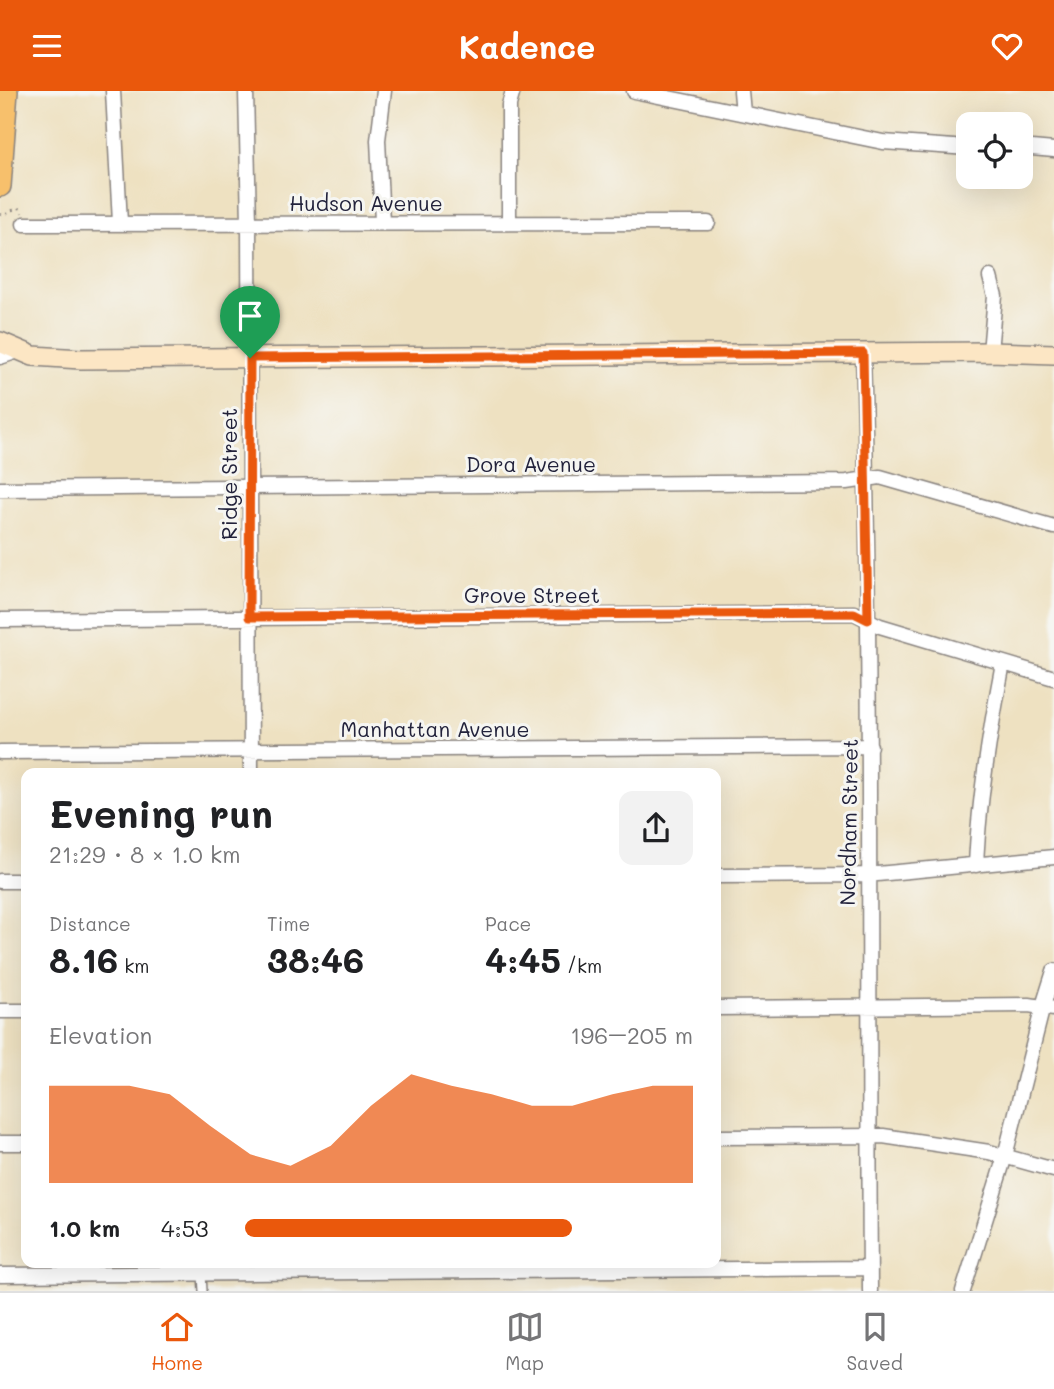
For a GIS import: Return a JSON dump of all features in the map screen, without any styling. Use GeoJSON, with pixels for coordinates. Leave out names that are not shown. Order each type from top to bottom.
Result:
{"type":"FeatureCollection","features":[{"type":"Feature","properties":{"kind":"main road"},"geometry":{"type":"LineString","coordinates":[[0,186],[6,91]]}},
{"type":"Feature","properties":{"kind":"street"},"geometry":{"type":"LineString","coordinates":[[113,91],[120,223]]}},
{"type":"Feature","properties":{"kind":"street","name":"Ridge Street"},"geometry":{"type":"LineString","coordinates":[[246,91],[251,768]]}},
{"type":"Feature","properties":{"kind":"street"},"geometry":{"type":"LineString","coordinates":[[382,222],[378,140],[384,91]]}},
{"type":"Feature","properties":{"kind":"street"},"geometry":{"type":"LineString","coordinates":[[509,222],[509,105],[513,91]]}},
{"type":"Feature","properties":{"kind":"street"},"geometry":{"type":"LineString","coordinates":[[634,91],[883,142],[956,147]]}},
{"type":"Feature","properties":{"kind":"street"},"geometry":{"type":"LineString","coordinates":[[741,91],[743,113]]}},
{"type":"Feature","properties":{"kind":"street"},"geometry":{"type":"LineString","coordinates":[[1033,148],[1054,150]]}},
{"type":"Feature","properties":{"kind":"street","name":"Hudson Avenue"},"geometry":{"type":"LineString","coordinates":[[24,224],[708,223]]}},
{"type":"Feature","properties":{"kind":"street"},"geometry":{"type":"LineString","coordinates":[[990,277],[995,296],[990,352]]}},
{"type":"Feature","properties":{"kind":"street"},"geometry":{"type":"LineString","coordinates":[[5,346],[40,357],[81,359],[1054,353]]}},
{"type":"Feature","properties":{"kind":"street","name":"Nordham Street"},"geometry":{"type":"LineString","coordinates":[[863,353],[870,746],[867,875],[870,1268],[873,1290]]}},
{"type":"Feature","properties":{"kind":"street","name":"Dora Avenue"},"geometry":{"type":"LineString","coordinates":[[0,489],[847,482],[880,477],[1054,527]]}},
{"type":"Feature","properties":{"kind":"street","name":"Grove Street"},"geometry":{"type":"LineString","coordinates":[[0,619],[854,613],[880,626],[1054,678]]}},
{"type":"Feature","properties":{"kind":"street"},"geometry":{"type":"LineString","coordinates":[[976,865],[979,815],[1003,663]]}},
{"type":"Feature","properties":{"kind":"street","name":"Manhattan Avenue"},"geometry":{"type":"LineString","coordinates":[[0,752],[870,746]]}},
{"type":"Feature","properties":{"kind":"street"},"geometry":{"type":"LineString","coordinates":[[721,876],[867,875],[1054,857]]}},
{"type":"Feature","properties":{"kind":"street"},"geometry":{"type":"LineString","coordinates":[[0,881],[21,881]]}},
{"type":"Feature","properties":{"kind":"street"},"geometry":{"type":"LineString","coordinates":[[963,1291],[1048,1007],[1054,971]]}},
{"type":"Feature","properties":{"kind":"street"},"geometry":{"type":"LineString","coordinates":[[721,1008],[1048,1007]]}},
{"type":"Feature","properties":{"kind":"street"},"geometry":{"type":"LineString","coordinates":[[0,1011],[21,1011]]}},
{"type":"Feature","properties":{"kind":"street"},"geometry":{"type":"LineString","coordinates":[[721,1137],[883,1136],[1005,1156],[1054,1170]]}},
{"type":"Feature","properties":{"kind":"street"},"geometry":{"type":"LineString","coordinates":[[0,1143],[21,1143]]}},
{"type":"Feature","properties":{"kind":"street"},"geometry":{"type":"LineString","coordinates":[[0,1275],[202,1273],[254,1268],[870,1268]]}},
{"type":"Feature","properties":{"kind":"lane"},"geometry":{"type":"LineString","coordinates":[[202,1273],[203,1291]]}},
{"type":"Feature","properties":{"kind":"path"},"geometry":{"type":"LineString","coordinates":[[0,214],[6,215],[9,211],[21,208],[24,224]]}},
{"type":"Feature","properties":{"kind":"route"},"geometry":{"type":"LineString","coordinates":[[863,353],[868,620],[854,613],[249,617],[250,358],[863,353]]}}]}
